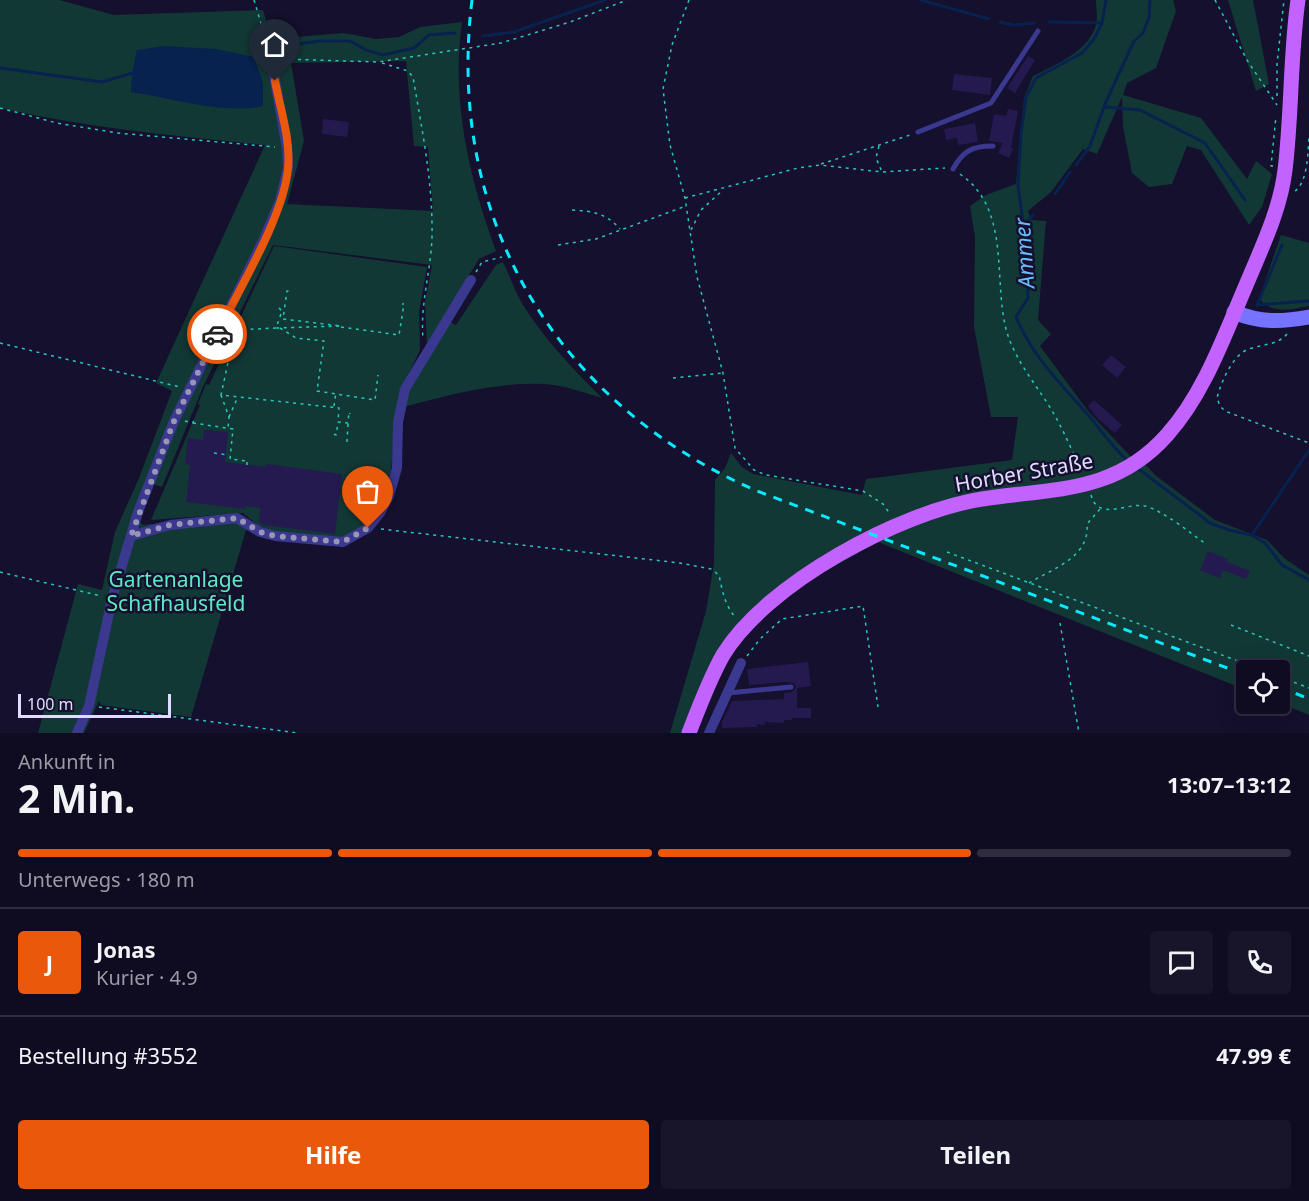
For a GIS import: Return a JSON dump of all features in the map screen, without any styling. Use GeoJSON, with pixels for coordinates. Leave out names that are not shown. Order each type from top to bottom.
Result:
{"type":"FeatureCollection","features":[{"type":"Feature","properties":{"kind":"main road","name":"Horber Straße"},"geometry":{"type":"LineString","coordinates":[[689,733],[702,699],[724,654],[744,628],[780,596],[861,541],[921,515],[979,500],[1104,481],[1121,473],[1141,459],[1167,436],[1190,406],[1234,312],[1266,238],[1281,192],[1285,171],[1290,71],[1298,0]]}},
{"type":"Feature","properties":{"kind":"street"},"geometry":{"type":"LineString","coordinates":[[77,733],[89,706],[112,599],[131,536],[174,421],[263,241],[280,201],[288,168],[287,148],[271,58]]}},
{"type":"Feature","properties":{"kind":"street"},"geometry":{"type":"LineString","coordinates":[[131,536],[170,525],[237,518],[260,532],[275,536],[343,542],[368,528],[380,513],[389,496],[397,468],[401,400],[471,280]]}},
{"type":"Feature","properties":{"kind":"street"},"geometry":{"type":"LineString","coordinates":[[1234,312],[1254,320],[1287,321],[1309,317]]}},
{"type":"Feature","properties":{"kind":"street"},"geometry":{"type":"LineString","coordinates":[[709,733],[741,663]]}},
{"type":"Feature","properties":{"kind":"lane"},"geometry":{"type":"LineString","coordinates":[[918,132],[991,103],[1038,31]]}},
{"type":"Feature","properties":{"kind":"lane"},"geometry":{"type":"LineString","coordinates":[[953,169],[965,151],[975,146],[993,146]]}},
{"type":"Feature","properties":{"kind":"lane"},"geometry":{"type":"LineString","coordinates":[[726,693],[791,687]]}},
{"type":"Feature","properties":{"kind":"path"},"geometry":{"type":"LineString","coordinates":[[254,0],[267,40]]}},
{"type":"Feature","properties":{"kind":"path"},"geometry":{"type":"LineString","coordinates":[[378,62],[501,43],[570,22],[627,0]]}},
{"type":"Feature","properties":{"kind":"path"},"geometry":{"type":"LineString","coordinates":[[688,0],[672,45],[663,89],[670,145],[687,206],[697,277],[723,373],[735,448],[754,470],[766,475],[863,491],[883,504],[897,525]]}},
{"type":"Feature","properties":{"kind":"path"},"geometry":{"type":"LineString","coordinates":[[1215,0],[1247,60],[1277,106],[1277,64],[1284,0]]}},
{"type":"Feature","properties":{"kind":"path"},"geometry":{"type":"LineString","coordinates":[[271,58],[388,63],[408,71],[412,77],[430,176],[432,238],[422,328],[424,349],[427,352]]}},
{"type":"Feature","properties":{"kind":"path"},"geometry":{"type":"LineString","coordinates":[[0,108],[57,123],[117,133],[287,148]]}},
{"type":"Feature","properties":{"kind":"path"},"geometry":{"type":"LineString","coordinates":[[1276,116],[1271,166],[1285,171]]}},
{"type":"Feature","properties":{"kind":"path"},"geometry":{"type":"LineString","coordinates":[[685,198],[798,168],[820,165],[918,132]]}},
{"type":"Feature","properties":{"kind":"path"},"geometry":{"type":"LineString","coordinates":[[1281,192],[1293,193],[1300,188],[1309,136]]}},
{"type":"Feature","properties":{"kind":"path"},"geometry":{"type":"LineString","coordinates":[[879,145],[876,158],[882,172]]}},
{"type":"Feature","properties":{"kind":"path"},"geometry":{"type":"LineString","coordinates":[[820,165],[882,172],[924,168],[953,169],[968,180],[980,194],[992,222],[999,255],[1006,328],[1019,360],[1052,410],[1088,484],[1093,502],[1101,508],[1118,510],[1144,506],[1206,544]]}},
{"type":"Feature","properties":{"kind":"path"},"geometry":{"type":"LineString","coordinates":[[691,231],[702,210],[723,189]]}},
{"type":"Feature","properties":{"kind":"path"},"geometry":{"type":"LineString","coordinates":[[558,245],[596,239],[687,206]]}},
{"type":"Feature","properties":{"kind":"path"},"geometry":{"type":"LineString","coordinates":[[572,210],[593,211],[610,218],[620,230]]}},
{"type":"Feature","properties":{"kind":"path"},"geometry":{"type":"LineString","coordinates":[[471,280],[482,262],[501,257]]}},
{"type":"Feature","properties":{"kind":"path"},"geometry":{"type":"LineString","coordinates":[[289,291],[287,291],[283,319],[399,335],[404,304],[402,304]]}},
{"type":"Feature","properties":{"kind":"path"},"geometry":{"type":"LineString","coordinates":[[276,328],[282,311],[279,308]]}},
{"type":"Feature","properties":{"kind":"path"},"geometry":{"type":"LineString","coordinates":[[1287,321],[1288,332],[1282,340],[1247,349],[1237,356],[1217,398],[1225,411],[1309,443]]}},
{"type":"Feature","properties":{"kind":"path"},"geometry":{"type":"LineString","coordinates":[[310,322],[310,327]]}},
{"type":"Feature","properties":{"kind":"path"},"geometry":{"type":"LineString","coordinates":[[229,417],[221,395],[235,330],[341,326]]}},
{"type":"Feature","properties":{"kind":"path"},"geometry":{"type":"LineString","coordinates":[[280,328],[296,338],[324,341],[317,391],[375,400],[378,375]]}},
{"type":"Feature","properties":{"kind":"path"},"geometry":{"type":"LineString","coordinates":[[0,343],[171,384],[189,391]]}},
{"type":"Feature","properties":{"kind":"path"},"geometry":{"type":"LineString","coordinates":[[673,378],[723,373]]}},
{"type":"Feature","properties":{"kind":"path"},"geometry":{"type":"LineString","coordinates":[[334,407],[336,393]]}},
{"type":"Feature","properties":{"kind":"path"},"geometry":{"type":"LineString","coordinates":[[221,395],[339,408],[336,435],[334,434]]}},
{"type":"Feature","properties":{"kind":"path"},"geometry":{"type":"LineString","coordinates":[[228,429],[229,417],[238,398]]}},
{"type":"Feature","properties":{"kind":"path"},"geometry":{"type":"LineString","coordinates":[[347,442],[349,412],[350,414]]}},
{"type":"Feature","properties":{"kind":"path"},"geometry":{"type":"LineString","coordinates":[[193,423],[233,429],[230,459],[249,461],[247,465]]}},
{"type":"Feature","properties":{"kind":"path"},"geometry":{"type":"LineString","coordinates":[[338,423],[348,423]]}},
{"type":"Feature","properties":{"kind":"path"},"geometry":{"type":"LineString","coordinates":[[214,453],[230,455]]}},
{"type":"Feature","properties":{"kind":"path"},"geometry":{"type":"LineString","coordinates":[[1028,583],[1078,555],[1088,536],[1087,524],[1101,508]]}},
{"type":"Feature","properties":{"kind":"path"},"geometry":{"type":"LineString","coordinates":[[368,528],[680,563],[711,569],[719,575],[729,610],[744,628]]}},
{"type":"Feature","properties":{"kind":"path"},"geometry":{"type":"LineString","coordinates":[[947,552],[1236,660]]}},
{"type":"Feature","properties":{"kind":"path"},"geometry":{"type":"LineString","coordinates":[[0,572],[112,599]]}},
{"type":"Feature","properties":{"kind":"path"},"geometry":{"type":"LineString","coordinates":[[741,663],[760,639],[782,619],[863,606],[878,707]]}},
{"type":"Feature","properties":{"kind":"path"},"geometry":{"type":"LineString","coordinates":[[1060,623],[1079,733]]}},
{"type":"Feature","properties":{"kind":"path"},"geometry":{"type":"LineString","coordinates":[[1231,625],[1309,656]]}},
{"type":"Feature","properties":{"kind":"path"},"geometry":{"type":"LineString","coordinates":[[1290,681],[1308,687]]}},
{"type":"Feature","properties":{"kind":"path"},"geometry":{"type":"LineString","coordinates":[[89,706],[298,733]]}},
{"type":"Feature","properties":{"kind":"green space","name":"Gartenanlage Schafhausfeld"},"geometry":{"type":"Polygon","coordinates":[[[0,0],[59,0],[114,15],[263,10],[272,39],[344,33],[376,39],[399,37],[420,27],[462,22],[459,81],[465,138],[470,167],[496,251],[479,259],[427,344],[425,303],[432,265],[273,245],[203,387],[162,487],[153,484],[139,517],[142,525],[242,515],[246,530],[191,717],[101,705],[99,701],[84,733],[38,733],[78,584],[102,590],[115,532],[139,478],[172,391],[156,383],[265,145],[99,126],[0,108],[0,0]],[[150,50],[137,51],[132,92],[159,96],[150,50]],[[406,61],[291,63],[304,141],[287,204],[433,211],[428,147],[414,146],[406,61]]]}},
{"type":"Feature","properties":{"kind":"green space"},"geometry":{"type":"Polygon","coordinates":[[[1096,0],[1173,0],[1176,11],[1156,68],[1127,83],[1123,95],[1201,118],[1247,179],[1256,161],[1272,174],[1262,207],[1249,225],[1201,150],[1187,146],[1172,184],[1149,187],[1132,173],[1123,126],[1122,97],[1097,154],[1083,149],[1051,192],[1028,211],[1031,220],[1046,221],[1038,320],[1051,334],[1040,346],[1088,411],[1130,456],[1147,466],[1155,475],[1215,520],[1267,540],[1284,558],[1309,575],[1309,715],[1290,707],[1290,660],[1236,660],[1236,686],[878,542],[799,586],[735,628],[682,733],[670,733],[706,611],[714,564],[715,480],[725,468],[731,453],[742,467],[753,474],[862,495],[866,479],[1012,460],[1018,417],[991,417],[974,327],[975,237],[970,206],[986,195],[1016,184],[1024,98],[1033,76],[1079,50],[1092,34],[1097,16],[1096,0]]]}},
{"type":"Feature","properties":{"kind":"green space"},"geometry":{"type":"Polygon","coordinates":[[[1228,0],[1253,0],[1269,84],[1256,91],[1228,0]]]}},
{"type":"Feature","properties":{"kind":"green space"},"geometry":{"type":"Polygon","coordinates":[[[1281,235],[1309,243],[1309,306],[1282,310],[1270,307],[1259,299],[1281,235]]]}},
{"type":"Feature","properties":{"kind":"green space"},"geometry":{"type":"Polygon","coordinates":[[[274,246],[427,267],[419,312],[420,350],[398,396],[391,470],[381,508],[366,524],[344,538],[264,530],[243,513],[151,520],[200,405],[198,404],[206,384],[209,385],[274,246]]]}},
{"type":"Feature","properties":{"kind":"green space"},"geometry":{"type":"Polygon","coordinates":[[[503,262],[520,300],[532,318],[560,354],[602,398],[558,386],[526,384],[472,390],[403,407],[406,394],[450,322],[456,325],[496,265],[503,262]]]}},
{"type":"Feature","properties":{"kind":"water"},"geometry":{"type":"Polygon","coordinates":[[[164,46],[216,49],[254,57],[263,83],[263,106],[215,107],[131,92],[137,50],[164,46]]]}},
{"type":"Feature","properties":{"kind":"building"},"geometry":{"type":"Polygon","coordinates":[[[1028,56],[1035,60],[1015,93],[1007,88],[1028,56]]]}},
{"type":"Feature","properties":{"kind":"building"},"geometry":{"type":"Polygon","coordinates":[[[954,74],[992,78],[990,95],[952,90],[954,74]]]}},
{"type":"Feature","properties":{"kind":"building"},"geometry":{"type":"Polygon","coordinates":[[[1008,109],[1018,111],[1011,148],[1013,149],[1009,158],[998,153],[1003,143],[989,141],[994,114],[1006,116],[1008,109]]]}},
{"type":"Feature","properties":{"kind":"building"},"geometry":{"type":"Polygon","coordinates":[[[323,119],[349,122],[347,137],[322,134],[323,119]]]}},
{"type":"Feature","properties":{"kind":"building"},"geometry":{"type":"Polygon","coordinates":[[[975,123],[978,142],[958,145],[957,138],[946,140],[944,129],[975,123]]]}},
{"type":"Feature","properties":{"kind":"building"},"geometry":{"type":"Polygon","coordinates":[[[1111,355],[1126,367],[1117,378],[1102,365],[1111,355]]]}},
{"type":"Feature","properties":{"kind":"building"},"geometry":{"type":"Polygon","coordinates":[[[1094,400],[1122,425],[1115,433],[1096,417],[1088,406],[1094,400]]]}},
{"type":"Feature","properties":{"kind":"building"},"geometry":{"type":"Polygon","coordinates":[[[204,430],[228,432],[225,462],[266,467],[266,464],[342,474],[335,534],[263,525],[259,522],[260,508],[245,506],[245,509],[186,502],[190,465],[185,464],[188,438],[203,440],[204,430]]]}},
{"type":"Feature","properties":{"kind":"building"},"geometry":{"type":"Polygon","coordinates":[[[1208,551],[1250,571],[1246,579],[1223,570],[1220,578],[1200,570],[1208,551]]]}},
{"type":"Feature","properties":{"kind":"building"},"geometry":{"type":"Polygon","coordinates":[[[808,662],[811,686],[797,688],[797,708],[811,708],[811,718],[792,718],[792,720],[784,720],[784,723],[765,722],[765,725],[757,724],[757,727],[722,728],[722,722],[732,701],[784,699],[784,693],[792,692],[796,688],[794,683],[785,682],[749,685],[747,669],[808,662]]]}},
{"type":"Feature","properties":{"kind":"waterway"},"geometry":{"type":"LineString","coordinates":[[483,36],[514,32],[605,0]]}},
{"type":"Feature","properties":{"kind":"waterway"},"geometry":{"type":"LineString","coordinates":[[921,0],[989,19]]}},
{"type":"Feature","properties":{"kind":"waterway","name":"Ammer"},"geometry":{"type":"LineString","coordinates":[[1106,0],[1102,23],[1094,39],[1082,53],[1036,78],[1026,97],[1018,186],[1026,242],[1028,298],[1016,317],[1030,344],[1048,369],[1128,461]]}},
{"type":"Feature","properties":{"kind":"waterway"},"geometry":{"type":"LineString","coordinates":[[1076,165],[1090,146],[1105,104],[1134,41],[1143,33],[1149,18],[1150,0]]}},
{"type":"Feature","properties":{"kind":"waterway"},"geometry":{"type":"LineString","coordinates":[[1000,22],[1013,25],[1035,23]]}},
{"type":"Feature","properties":{"kind":"waterway"},"geometry":{"type":"LineString","coordinates":[[1049,22],[1102,23]]}},
{"type":"Feature","properties":{"kind":"waterway"},"geometry":{"type":"LineString","coordinates":[[254,57],[264,49],[319,41],[350,41],[366,50],[383,55],[414,48],[429,35],[455,33]]}},
{"type":"Feature","properties":{"kind":"waterway"},"geometry":{"type":"LineString","coordinates":[[0,68],[102,82],[132,73]]}},
{"type":"Feature","properties":{"kind":"waterway"},"geometry":{"type":"LineString","coordinates":[[1105,107],[1140,110],[1205,143],[1245,200]]}},
{"type":"Feature","properties":{"kind":"waterway"},"geometry":{"type":"LineString","coordinates":[[1055,194],[1070,172]]}},
{"type":"Feature","properties":{"kind":"waterway"},"geometry":{"type":"LineString","coordinates":[[1024,224],[1033,215]]}},
{"type":"Feature","properties":{"kind":"waterway"},"geometry":{"type":"LineString","coordinates":[[1282,245],[1257,305],[1309,301]]}},
{"type":"Feature","properties":{"kind":"waterway","name":"Ammer"},"geometry":{"type":"LineString","coordinates":[[1252,535],[1309,450]]}},
{"type":"Feature","properties":{"kind":"waterway","name":"Ammer"},"geometry":{"type":"LineString","coordinates":[[1136,467],[1210,523],[1252,535],[1265,543],[1282,565],[1309,580]]}},
{"type":"Feature","properties":{"kind":"railway"},"geometry":{"type":"LineString","coordinates":[[472,0],[468,80],[477,156],[497,228],[529,295],[571,355],[624,408],[686,454],[757,491],[1236,671]]}},
{"type":"Feature","properties":{"kind":"railway"},"geometry":{"type":"LineString","coordinates":[[1290,691],[1309,699]]}},
{"type":"Feature","properties":{"kind":"way so far"},"geometry":{"type":"LineString","coordinates":[[217,334],[174,421],[138,512],[131,536],[170,525],[237,518],[260,532],[275,536],[343,542],[368,528]]}},
{"type":"Feature","properties":{"kind":"route"},"geometry":{"type":"LineString","coordinates":[[217,334],[272,221],[280,201],[288,168],[287,148],[275,81]]}}]}
